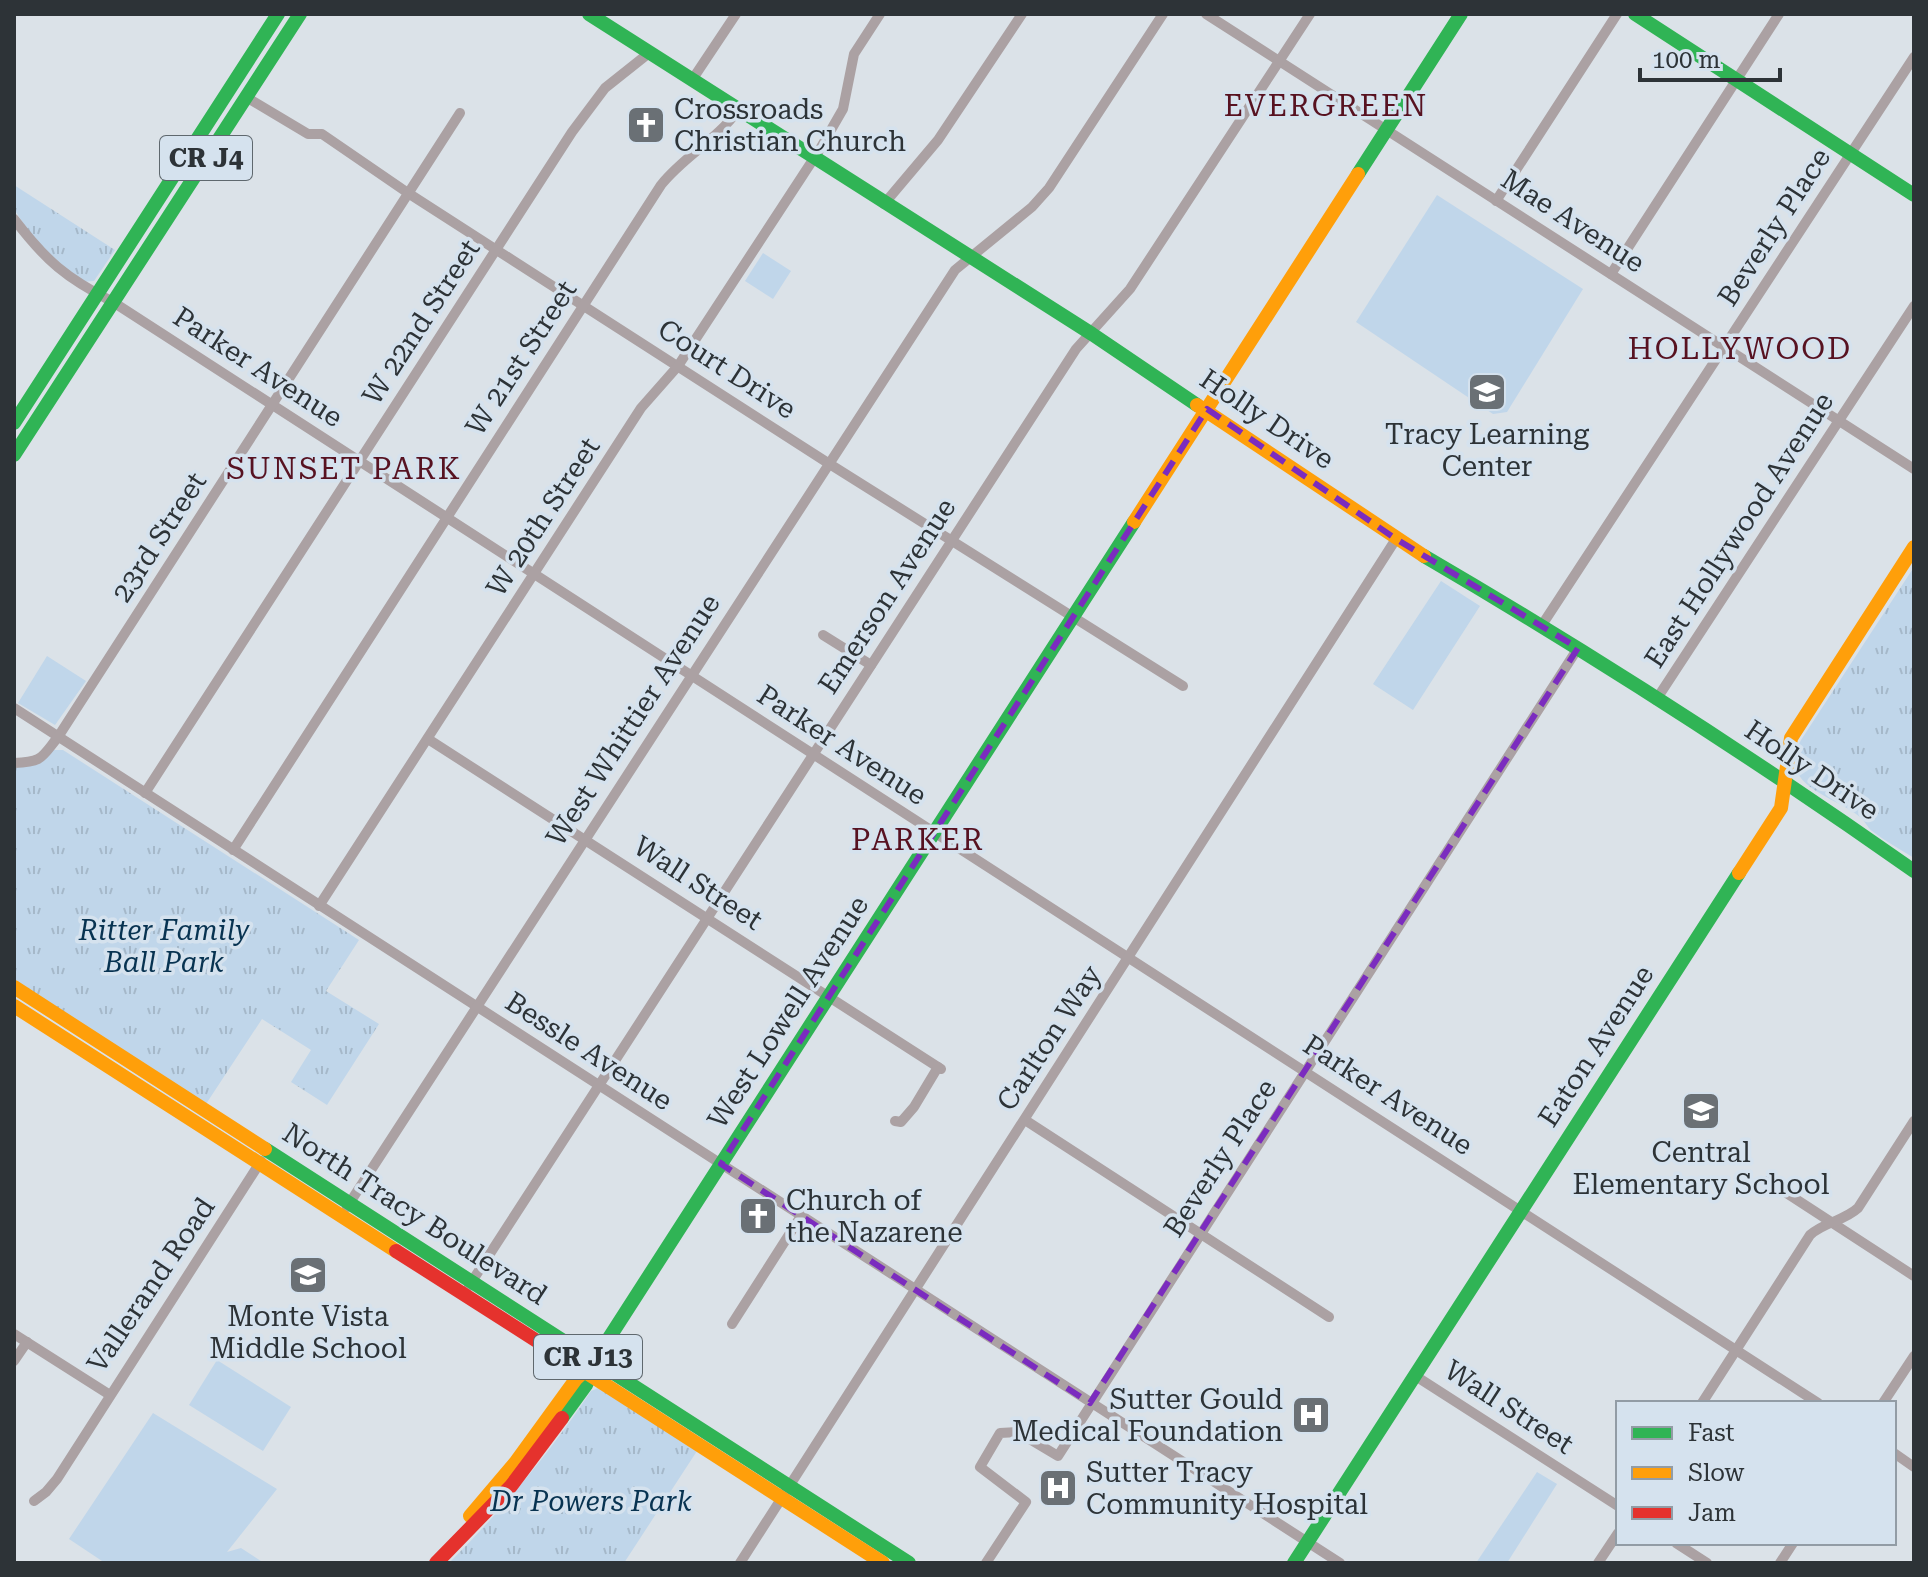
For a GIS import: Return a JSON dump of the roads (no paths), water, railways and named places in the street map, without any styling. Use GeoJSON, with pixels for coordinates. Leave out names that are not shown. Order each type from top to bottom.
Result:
{"type":"FeatureCollection","features":[{"type":"Feature","properties":{"kind":"street","name":"CR J4"},"geometry":{"type":"LineString","coordinates":[[14,423],[278,14]]}},
{"type":"Feature","properties":{"kind":"street","name":"CR J4"},"geometry":{"type":"LineString","coordinates":[[14,455],[300,14]]}},
{"type":"Feature","properties":{"kind":"street"},"geometry":{"type":"LineString","coordinates":[[692,80],[736,14]]}},
{"type":"Feature","properties":{"kind":"street","name":"W 20th Street"},"geometry":{"type":"LineString","coordinates":[[319,906],[641,408],[678,366],[813,159],[843,109],[854,54],[880,14]]}},
{"type":"Feature","properties":{"kind":"street"},"geometry":{"type":"LineString","coordinates":[[884,204],[938,140],[1022,14]]}},
{"type":"Feature","properties":{"kind":"street","name":"West Whittier Avenue"},"geometry":{"type":"LineString","coordinates":[[346,1209],[955,270],[1032,207],[1049,188],[1163,14]]}},
{"type":"Feature","properties":{"kind":"street","name":"Mae Avenue"},"geometry":{"type":"LineString","coordinates":[[1206,14],[1914,469]]}},
{"type":"Feature","properties":{"kind":"street","name":"Emerson Avenue"},"geometry":{"type":"LineString","coordinates":[[468,1288],[1076,349],[1130,289],[1310,14]]}},
{"type":"Feature","properties":{"kind":"street","name":"West Lowell Avenue"},"geometry":{"type":"LineString","coordinates":[[436,1563],[515,1481],[564,1417],[590,1369],[721,1164],[1461,14]]}},
{"type":"Feature","properties":{"kind":"street"},"geometry":{"type":"LineString","coordinates":[[1496,201],[1617,14]]}},
{"type":"Feature","properties":{"kind":"street"},"geometry":{"type":"LineString","coordinates":[[1635,14],[1914,195]]}},
{"type":"Feature","properties":{"kind":"street"},"geometry":{"type":"LineString","coordinates":[[1611,274],[1779,14]]}},
{"type":"Feature","properties":{"kind":"street","name":"Holly Drive"},"geometry":{"type":"LineString","coordinates":[[592,15],[813,159],[1092,334],[1396,539],[1542,625],[1784,780],[1914,871]]}},
{"type":"Feature","properties":{"kind":"street","name":"W 22nd Street"},"geometry":{"type":"LineString","coordinates":[[145,793],[592,103],[605,88],[649,53]]}},
{"type":"Feature","properties":{"kind":"street","name":"Beverly Place"},"geometry":{"type":"LineString","coordinates":[[1542,625],[1914,57]]}},
{"type":"Feature","properties":{"kind":"street","name":"Court Drive"},"geometry":{"type":"LineString","coordinates":[[246,97],[308,134],[322,134],[408,193],[828,463],[1183,686]]}},
{"type":"Feature","properties":{"kind":"street","name":"W 21st Street"},"geometry":{"type":"LineString","coordinates":[[233,850],[673,170],[726,127],[738,110]]}},
{"type":"Feature","properties":{"kind":"street","name":"23rd Street"},"geometry":{"type":"LineString","coordinates":[[14,763],[34,763],[58,737],[460,113]]}},
{"type":"Feature","properties":{"kind":"street","name":"Parker Avenue"},"geometry":{"type":"LineString","coordinates":[[14,219],[38,251],[62,273],[113,302],[448,517],[1815,1401]]}},
{"type":"Feature","properties":{"kind":"street","name":"East Hollywood Avenue"},"geometry":{"type":"LineString","coordinates":[[1656,700],[1914,306]]}},
{"type":"Feature","properties":{"kind":"street","name":"Carlton Way"},"geometry":{"type":"LineString","coordinates":[[740,1563],[1396,539]]}},
{"type":"Feature","properties":{"kind":"street","name":"Eaton Avenue"},"geometry":{"type":"LineString","coordinates":[[1294,1563],[1781,808],[1786,749],[1791,738],[1914,547]]}},
{"type":"Feature","properties":{"kind":"street"},"geometry":{"type":"LineString","coordinates":[[823,635],[871,665]]}},
{"type":"Feature","properties":{"kind":"street","name":"Beverly Place"},"geometry":{"type":"LineString","coordinates":[[986,1563],[1026,1502],[980,1467],[1000,1433],[1018,1432],[1058,1456],[1578,648]]}},
{"type":"Feature","properties":{"kind":"street","name":"Bessle Avenue"},"geometry":{"type":"LineString","coordinates":[[14,708],[1340,1563]]}},
{"type":"Feature","properties":{"kind":"street","name":"Wall Street"},"geometry":{"type":"LineString","coordinates":[[428,739],[940,1068],[914,1107],[901,1122],[895,1121]]}},
{"type":"Feature","properties":{"kind":"street","name":"North Tracy Boulevard"},"geometry":{"type":"LineString","coordinates":[[14,987],[264,1157]]}},
{"type":"Feature","properties":{"kind":"street","name":"North Tracy Boulevard"},"geometry":{"type":"LineString","coordinates":[[14,1006],[264,1157],[785,1492],[909,1563]]}},
{"type":"Feature","properties":{"kind":"street"},"geometry":{"type":"LineString","coordinates":[[1025,1120],[1329,1317]]}},
{"type":"Feature","properties":{"kind":"street"},"geometry":{"type":"LineString","coordinates":[[1703,1401],[1810,1235],[1819,1226],[1851,1215],[1858,1208],[1914,1121]]}},
{"type":"Feature","properties":{"kind":"street","name":"Vallerand Road"},"geometry":{"type":"LineString","coordinates":[[14,1334],[110,1395],[264,1157]]}},
{"type":"Feature","properties":{"kind":"street"},"geometry":{"type":"LineString","coordinates":[[1768,1181],[1914,1276]]}},
{"type":"Feature","properties":{"kind":"street"},"geometry":{"type":"LineString","coordinates":[[732,1324],[801,1216]]}},
{"type":"Feature","properties":{"kind":"street"},"geometry":{"type":"LineString","coordinates":[[14,1361],[27,1342]]}},
{"type":"Feature","properties":{"kind":"street"},"geometry":{"type":"LineString","coordinates":[[1884,1401],[1914,1356]]}},
{"type":"Feature","properties":{"kind":"street","name":"West Lowell Avenue"},"geometry":{"type":"LineString","coordinates":[[422,1563],[497,1485],[590,1369]]}},
{"type":"Feature","properties":{"kind":"street","name":"Wall Street"},"geometry":{"type":"LineString","coordinates":[[1414,1375],[1616,1505]]}},
{"type":"Feature","properties":{"kind":"street"},"geometry":{"type":"LineString","coordinates":[[34,1501],[57,1479],[110,1395]]}},
{"type":"Feature","properties":{"kind":"street"},"geometry":{"type":"LineString","coordinates":[[1896,1454],[1914,1467]]}},
{"type":"Feature","properties":{"kind":"street","name":"North Tracy Boulevard"},"geometry":{"type":"LineString","coordinates":[[785,1492],[883,1563]]}},
{"type":"Feature","properties":{"kind":"street"},"geometry":{"type":"LineString","coordinates":[[1598,1563],[1616,1536]]}},
{"type":"Feature","properties":{"kind":"street"},"geometry":{"type":"LineString","coordinates":[[1679,1545],[1707,1563]]}},
{"type":"Feature","properties":{"kind":"street"},"geometry":{"type":"LineString","coordinates":[[1780,1563],[1792,1545]]}},
{"type":"Feature","properties":{"kind":"place","name":"Crossroads Christian Church"},"geometry":{"type":"Point","coordinates":[646,125]}},
{"type":"Feature","properties":{"kind":"place","name":"Tracy Learning Center"},"geometry":{"type":"Point","coordinates":[1487,392]}},
{"type":"Feature","properties":{"kind":"place","name":"Central Elementary School"},"geometry":{"type":"Point","coordinates":[1701,1111]}},
{"type":"Feature","properties":{"kind":"place","name":"Church of the Nazarene"},"geometry":{"type":"Point","coordinates":[758,1216]}},
{"type":"Feature","properties":{"kind":"place","name":"Monte Vista Middle School"},"geometry":{"type":"Point","coordinates":[308,1275]}},
{"type":"Feature","properties":{"kind":"place","name":"Sutter Gould Medical Foundation"},"geometry":{"type":"Point","coordinates":[1311,1415]}},
{"type":"Feature","properties":{"kind":"place","name":"Sutter Tracy Community Hospital"},"geometry":{"type":"Point","coordinates":[1058,1488]}},
{"type":"Feature","properties":{"kind":"district","name":"EVERGREEN"},"geometry":{"type":"Point","coordinates":[1326,105]}},
{"type":"Feature","properties":{"kind":"district","name":"HOLLYWOOD"},"geometry":{"type":"Point","coordinates":[1740,348]}},
{"type":"Feature","properties":{"kind":"district","name":"SUNSET PARK"},"geometry":{"type":"Point","coordinates":[344,468]}},
{"type":"Feature","properties":{"kind":"district","name":"PARKER"},"geometry":{"type":"Point","coordinates":[918,839]}},
{"type":"Feature","properties":{"kind":"park label","name":"Ritter Family Ball Park"},"geometry":{"type":"Point","coordinates":[164,946]}},
{"type":"Feature","properties":{"kind":"park label","name":"Dr Powers Park"},"geometry":{"type":"Point","coordinates":[591,1501]}}]}
